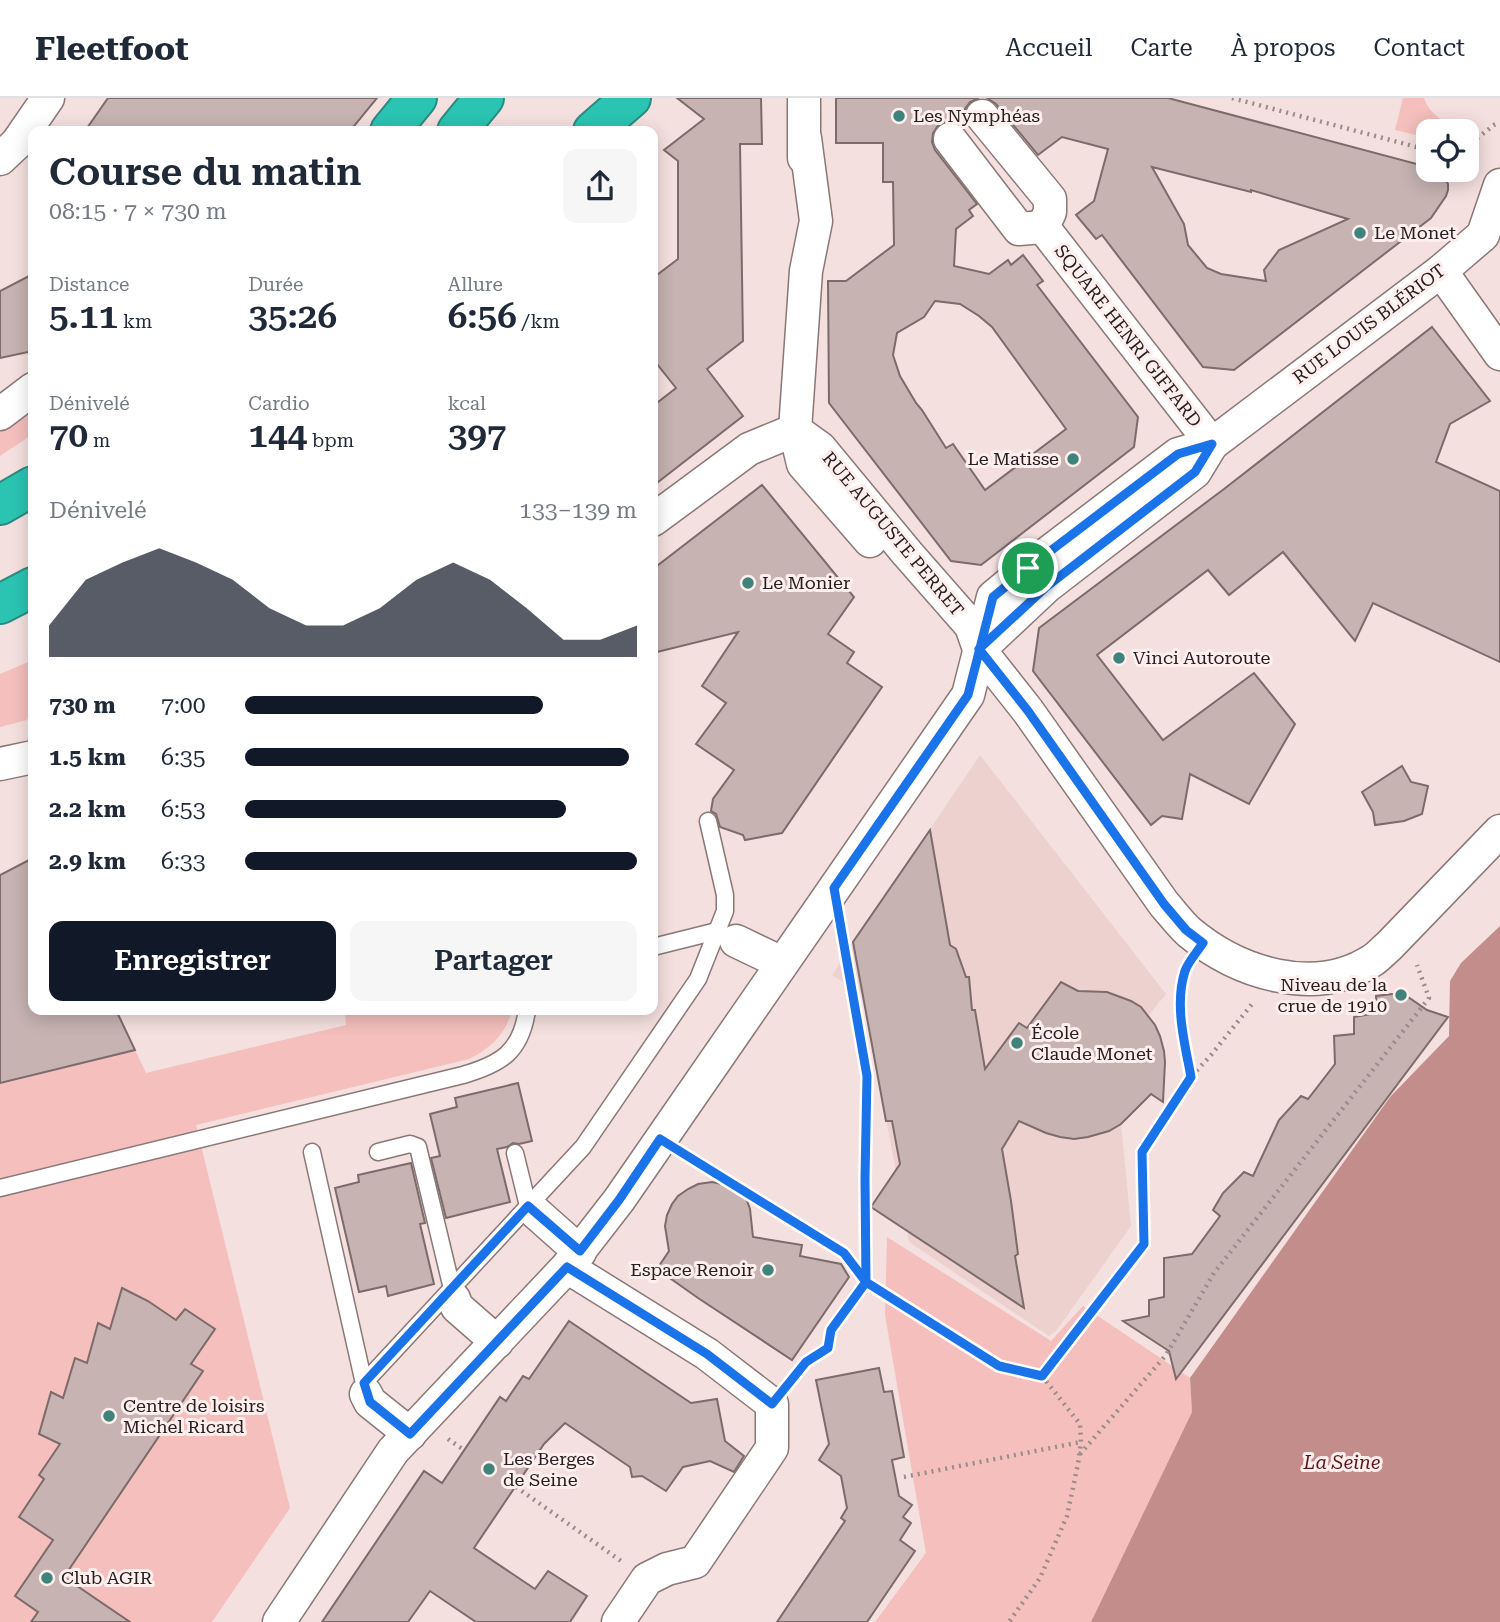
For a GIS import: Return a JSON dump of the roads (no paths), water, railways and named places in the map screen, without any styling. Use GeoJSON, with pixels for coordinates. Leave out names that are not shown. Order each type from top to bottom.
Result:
{"type":"FeatureCollection","features":[{"type":"Feature","properties":{"kind":"highway"},"geometry":{"type":"LineString","coordinates":[[394,126],[417,98]]}},
{"type":"Feature","properties":{"kind":"highway"},"geometry":{"type":"LineString","coordinates":[[461,126],[484,98]]}},
{"type":"Feature","properties":{"kind":"highway"},"geometry":{"type":"LineString","coordinates":[[574,126],[596,98]]}},
{"type":"Feature","properties":{"kind":"highway"},"geometry":{"type":"LineString","coordinates":[[599,126],[631,98]]}},
{"type":"Feature","properties":{"kind":"highway"},"geometry":{"type":"LineString","coordinates":[[0,505],[28,489]]}},
{"type":"Feature","properties":{"kind":"highway"},"geometry":{"type":"LineString","coordinates":[[0,604],[28,590]]}},
{"type":"Feature","properties":{"kind":"street"},"geometry":{"type":"LineString","coordinates":[[29,126],[48,98]]}},
{"type":"Feature","properties":{"kind":"street","name":"RUE AUGUSTE PERRET"},"geometry":{"type":"LineString","coordinates":[[804,98],[802,220],[806,271],[795,430],[803,464],[951,636],[979,649]]}},
{"type":"Feature","properties":{"kind":"street","name":"SQUARE HENRI GIFFARD"},"geometry":{"type":"LineString","coordinates":[[982,116],[1050,199],[1050,212],[1043,227]]}},
{"type":"Feature","properties":{"kind":"street"},"geometry":{"type":"LineString","coordinates":[[0,159],[17,143],[28,127]]}},
{"type":"Feature","properties":{"kind":"street","name":"SQUARE HENRI GIFFARD"},"geometry":{"type":"LineString","coordinates":[[950,138],[1019,229],[1043,227]]}},
{"type":"Feature","properties":{"kind":"street","name":"RUE LOUIS BLÉRIOT"},"geometry":{"type":"LineString","coordinates":[[775,960],[834,888],[968,695],[993,597],[1178,454],[1212,444],[1441,271],[1483,235],[1500,185]]}},
{"type":"Feature","properties":{"kind":"street","name":"SQUARE HENRI GIFFARD"},"geometry":{"type":"LineString","coordinates":[[1043,227],[1212,444]]}},
{"type":"Feature","properties":{"kind":"street"},"geometry":{"type":"LineString","coordinates":[[1441,271],[1500,354]]}},
{"type":"Feature","properties":{"kind":"street"},"geometry":{"type":"LineString","coordinates":[[0,414],[28,393]]}},
{"type":"Feature","properties":{"kind":"street"},"geometry":{"type":"LineString","coordinates":[[658,516],[750,449],[795,430]]}},
{"type":"Feature","properties":{"kind":"street"},"geometry":{"type":"LineString","coordinates":[[279,1622],[393,1451],[573,1259],[619,1200],[775,960],[909,746],[979,649],[1028,711],[1164,904],[1186,930],[1235,962],[1275,975],[1295,978],[1320,979],[1347,973],[1373,960],[1389,946],[1500,831]]}},
{"type":"Feature","properties":{"kind":"street"},"geometry":{"type":"LineString","coordinates":[[0,764],[28,758]]}},
{"type":"Feature","properties":{"kind":"street"},"geometry":{"type":"LineString","coordinates":[[726,936],[775,960]]}},
{"type":"Feature","properties":{"kind":"street"},"geometry":{"type":"LineString","coordinates":[[532,1209],[573,1259],[707,1354],[772,1404],[772,1448],[695,1562],[667,1569],[647,1580],[618,1622]]}},
{"type":"Feature","properties":{"kind":"street"},"geometry":{"type":"LineString","coordinates":[[453,1293],[457,1307],[496,1342]]}},
{"type":"Feature","properties":{"kind":"street"},"geometry":{"type":"LineString","coordinates":[[365,1388],[370,1402],[410,1434]]}},
{"type":"Feature","properties":{"kind":"lane"},"geometry":{"type":"LineString","coordinates":[[365,1388],[532,1209],[583,1147],[726,936],[725,895],[708,821]]}},
{"type":"Feature","properties":{"kind":"lane"},"geometry":{"type":"LineString","coordinates":[[658,946],[726,936]]}},
{"type":"Feature","properties":{"kind":"lane"},"geometry":{"type":"LineString","coordinates":[[0,1188],[488,1068],[505,1057],[516,1045],[526,1015]]}},
{"type":"Feature","properties":{"kind":"lane"},"geometry":{"type":"LineString","coordinates":[[377,1152],[410,1144],[418,1147],[453,1293]]}},
{"type":"Feature","properties":{"kind":"lane"},"geometry":{"type":"LineString","coordinates":[[312,1152],[365,1388]]}},
{"type":"Feature","properties":{"kind":"lane"},"geometry":{"type":"LineString","coordinates":[[514,1153],[532,1209]]}},
{"type":"Feature","properties":{"kind":"water","name":"La Seine"},"geometry":{"type":"Polygon","coordinates":[[[1500,926],[1500,1622],[1091,1622],[1192,1412],[1190,1378],[1390,1097],[1449,1036],[1450,981],[1461,963],[1500,926]]]}},
{"type":"Feature","properties":{"kind":"place","name":"Les Nymphéas"},"geometry":{"type":"Point","coordinates":[899,116]}},
{"type":"Feature","properties":{"kind":"place","name":"Le Monet"},"geometry":{"type":"Point","coordinates":[1360,233]}},
{"type":"Feature","properties":{"kind":"place","name":"Le Matisse"},"geometry":{"type":"Point","coordinates":[1073,459]}},
{"type":"Feature","properties":{"kind":"place","name":"Le Monier"},"geometry":{"type":"Point","coordinates":[748,583]}},
{"type":"Feature","properties":{"kind":"place","name":"Vinci Autoroute"},"geometry":{"type":"Point","coordinates":[1119,658]}},
{"type":"Feature","properties":{"kind":"place","name":"Niveau de la crue de 1910"},"geometry":{"type":"Point","coordinates":[1401,995]}},
{"type":"Feature","properties":{"kind":"place","name":"École Claude Monet"},"geometry":{"type":"Point","coordinates":[1017,1043]}},
{"type":"Feature","properties":{"kind":"place","name":"Espace Renoir"},"geometry":{"type":"Point","coordinates":[768,1270]}},
{"type":"Feature","properties":{"kind":"place","name":"Centre de loisirs Michel Ricard"},"geometry":{"type":"Point","coordinates":[109,1416]}},
{"type":"Feature","properties":{"kind":"place","name":"Les Berges de Seine"},"geometry":{"type":"Point","coordinates":[489,1469]}},
{"type":"Feature","properties":{"kind":"place","name":"Club AGIR"},"geometry":{"type":"Point","coordinates":[47,1578]}}]}
